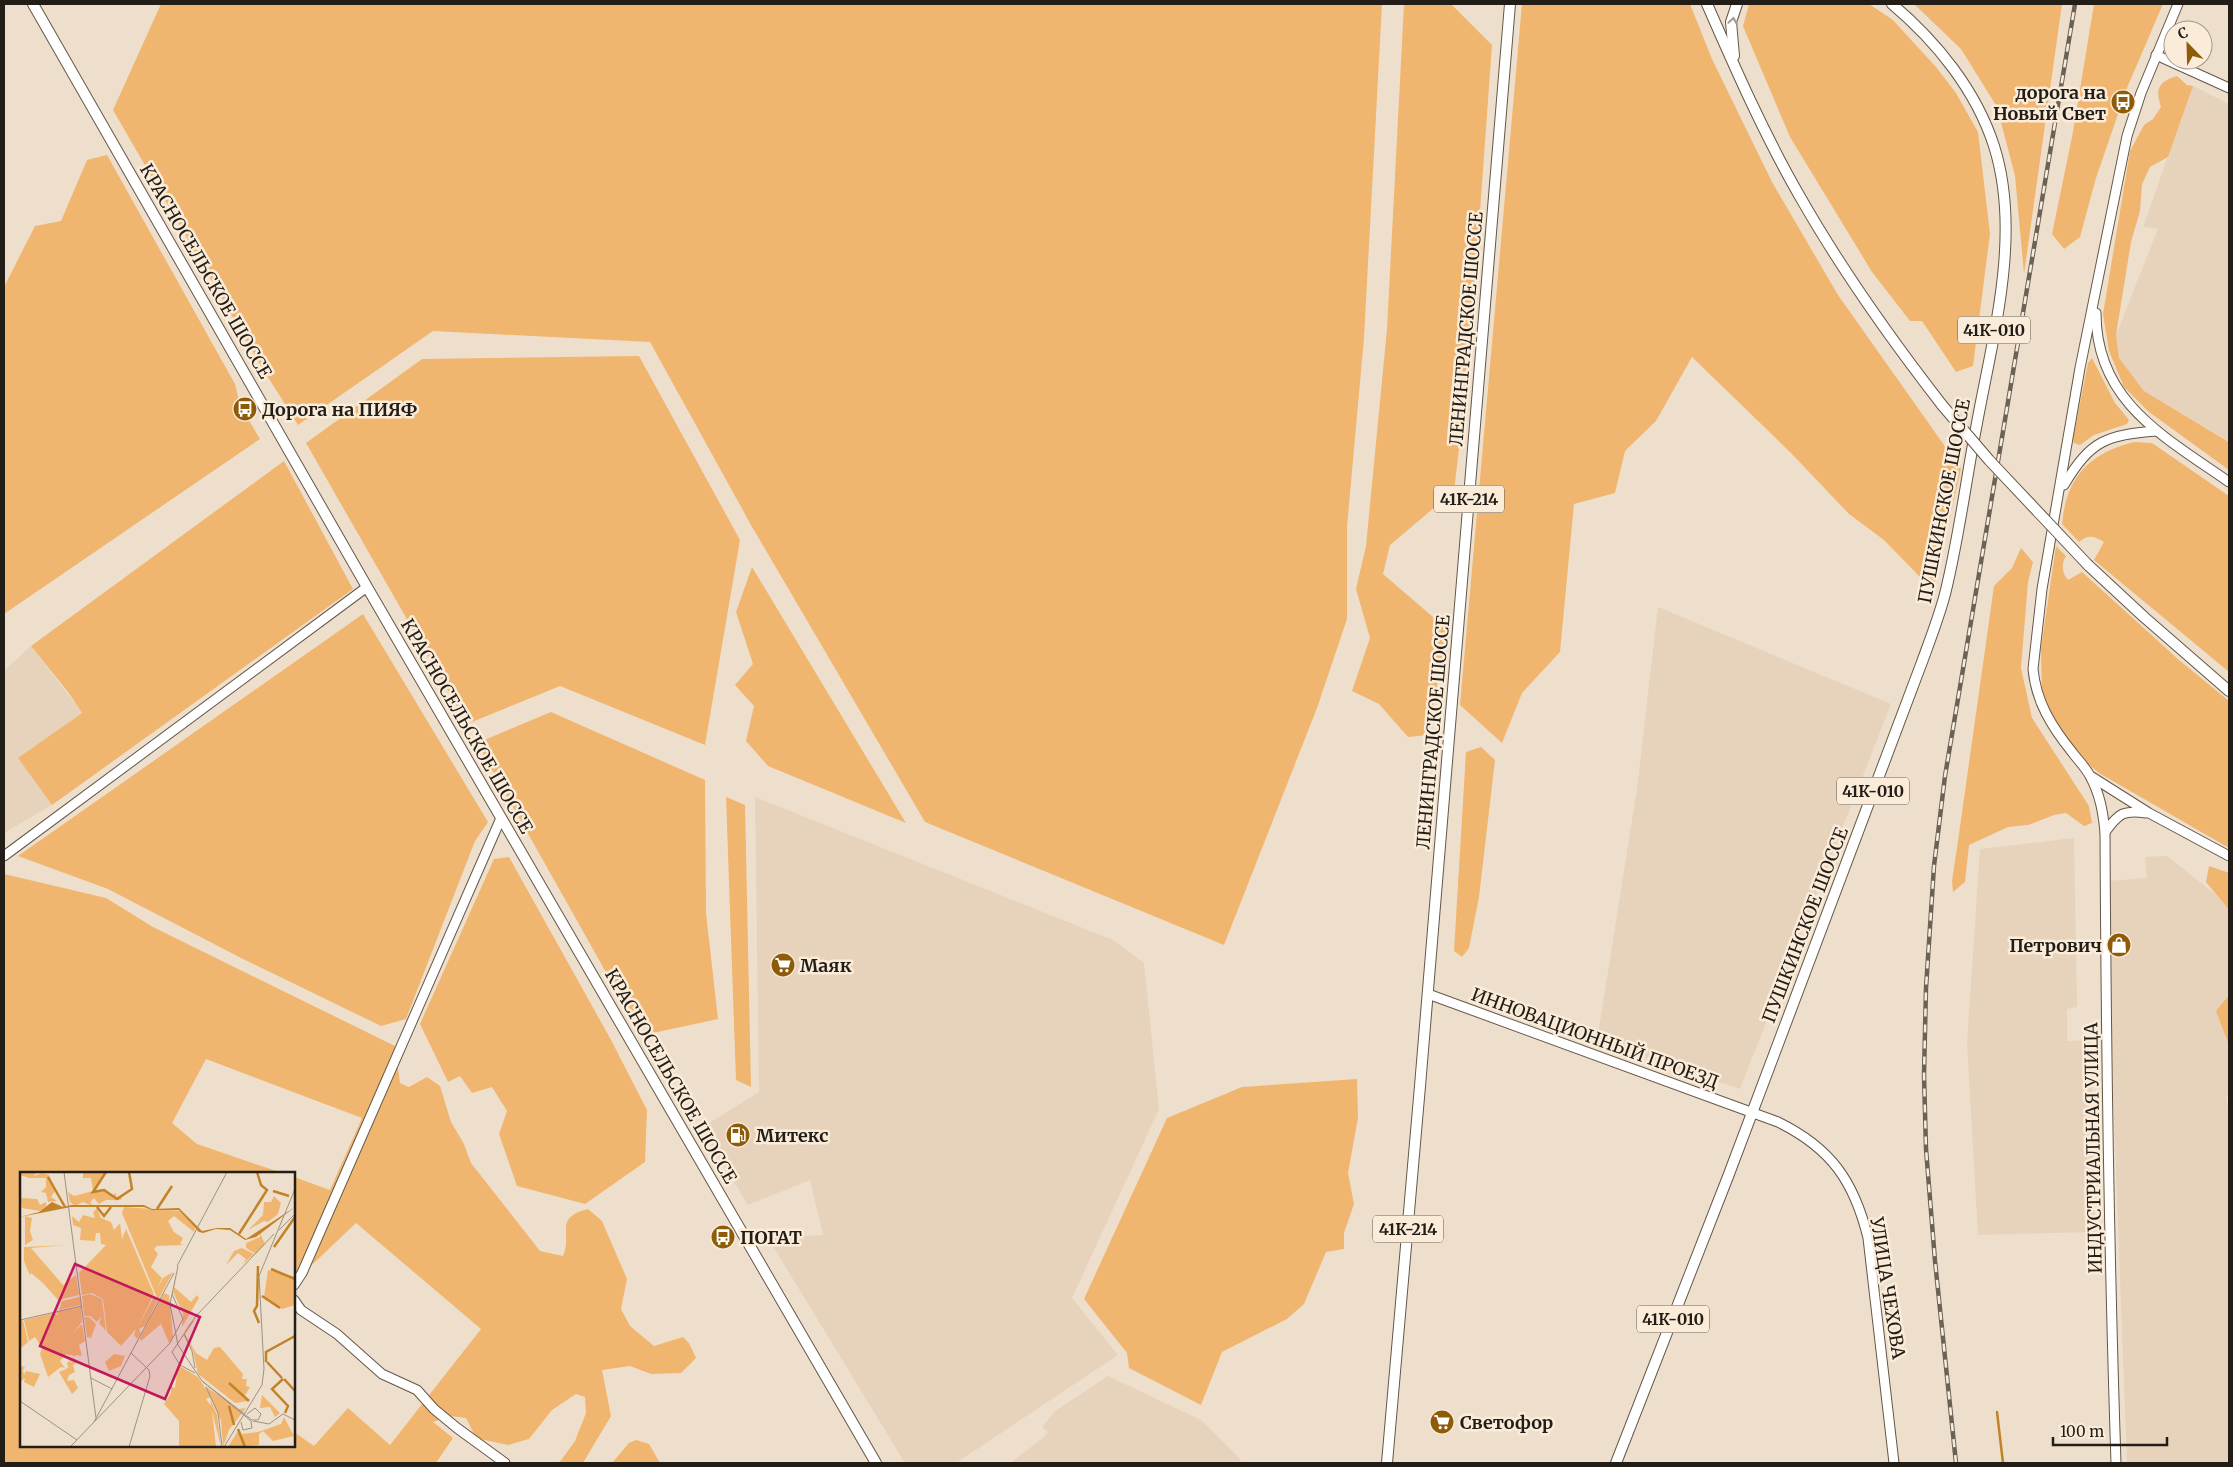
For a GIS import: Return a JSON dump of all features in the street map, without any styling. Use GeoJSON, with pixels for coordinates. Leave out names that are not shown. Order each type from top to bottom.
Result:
{"type":"FeatureCollection","features":[{"type":"Feature","properties":{"kind":"main road","name":"КРАСНОСЕЛЬСКОЕ ШОССЕ"},"geometry":{"type":"LineString","coordinates":[[33,4],[367,587],[876,1463]]}},
{"type":"Feature","properties":{"kind":"main road","name":"ЛЕНИНГРАДСКОЕ ШОССЕ"},"geometry":{"type":"LineString","coordinates":[[1387,1463],[1510,4]]}},
{"type":"Feature","properties":{"kind":"main road"},"geometry":{"type":"LineString","coordinates":[[1707,4],[1738,74],[1798,194],[1854,285],[1896,345],[1942,405],[1989,460],[2088,565],[2224,684],[2229,691]]}},
{"type":"Feature","properties":{"kind":"main road"},"geometry":{"type":"LineString","coordinates":[[1737,4],[1731,22],[1732,42],[1738,74]]}},
{"type":"Feature","properties":{"kind":"main road","name":"ПУШКИНСКОЕ ШОССЕ"},"geometry":{"type":"LineString","coordinates":[[1616,1463],[1752,1112],[1922,662],[1945,594],[2003,277],[2005,211],[2002,178],[1994,146],[1981,113],[1944,56],[1919,27],[1892,4]]}},
{"type":"Feature","properties":{"kind":"street"},"geometry":{"type":"LineString","coordinates":[[2177,4],[2134,110],[2127,136],[2080,368],[2042,589],[2035,642],[2035,682],[2045,714],[2055,731],[2090,775],[2112,791],[2149,813],[2229,856]]}},
{"type":"Feature","properties":{"kind":"street"},"geometry":{"type":"LineString","coordinates":[[2156,55],[2229,88]]}},
{"type":"Feature","properties":{"kind":"street"},"geometry":{"type":"LineString","coordinates":[[2096,293],[2096,328],[2103,359],[2128,405],[2156,431],[2229,482]]}},
{"type":"Feature","properties":{"kind":"street"},"geometry":{"type":"LineString","coordinates":[[2060,490],[2074,467],[2103,440],[2126,433],[2156,431]]}},
{"type":"Feature","properties":{"kind":"street"},"geometry":{"type":"LineString","coordinates":[[4,856],[367,587]]}},
{"type":"Feature","properties":{"kind":"street","name":"ИНДУСТРИАЛЬНАЯ УЛИЦА"},"geometry":{"type":"LineString","coordinates":[[2090,775],[2102,804],[2106,832],[2107,1132],[2116,1463]]}},
{"type":"Feature","properties":{"kind":"street"},"geometry":{"type":"LineString","coordinates":[[2106,832],[2120,815],[2129,811],[2149,813]]}},
{"type":"Feature","properties":{"kind":"street"},"geometry":{"type":"LineString","coordinates":[[295,1283],[302,1272],[403,1046],[502,818]]}},
{"type":"Feature","properties":{"kind":"street","name":"ИННОВАЦИОННЫЙ ПРОЕЗД"},"geometry":{"type":"LineString","coordinates":[[1428,994],[1752,1112]]}},
{"type":"Feature","properties":{"kind":"street","name":"УЛИЦА ЧЕХОВА"},"geometry":{"type":"LineString","coordinates":[[1752,1112],[1798,1132],[1823,1150],[1840,1170],[1862,1216],[1871,1261],[1894,1463]]}},
{"type":"Feature","properties":{"kind":"street"},"geometry":{"type":"LineString","coordinates":[[295,1301],[301,1310],[337,1334],[382,1374],[417,1390],[449,1422],[506,1463]]}},
{"type":"Feature","properties":{"kind":"shaded area"},"geometry":{"type":"Polygon","coordinates":[[[161,4],[1382,4],[1364,338],[1347,527],[1347,619],[1317,708],[1224,945],[925,822],[751,525],[650,342],[433,331],[298,425],[261,366],[113,110],[161,4]]]}},
{"type":"Feature","properties":{"kind":"shaded area"},"geometry":{"type":"Polygon","coordinates":[[[1404,4],[1451,4],[1492,45],[1469,365],[1454,491],[1390,545],[1383,574],[1447,629],[1428,735],[1408,737],[1379,704],[1352,691],[1370,638],[1356,589],[1366,546],[1387,329],[1404,4]]]}},
{"type":"Feature","properties":{"kind":"shaded area"},"geometry":{"type":"Polygon","coordinates":[[[1522,4],[1690,4],[1712,59],[1772,182],[1838,295],[1961,469],[1934,587],[1920,577],[1884,540],[1849,514],[1791,453],[1692,357],[1656,421],[1625,451],[1615,493],[1574,504],[1560,652],[1522,693],[1502,743],[1460,705],[1522,4]]]}},
{"type":"Feature","properties":{"kind":"shaded area"},"geometry":{"type":"Polygon","coordinates":[[[1749,4],[1869,4],[1893,20],[1936,67],[1956,93],[1978,132],[1990,234],[1973,366],[1956,372],[1922,321],[1910,321],[1872,272],[1790,137],[1743,26],[1749,4]]]}},
{"type":"Feature","properties":{"kind":"shaded area"},"geometry":{"type":"Polygon","coordinates":[[[1914,4],[2062,4],[2024,274],[2015,176],[1997,107],[1961,49],[1914,4]]]}},
{"type":"Feature","properties":{"kind":"shaded area"},"geometry":{"type":"Polygon","coordinates":[[[2094,4],[2163,4],[2127,88],[2096,178],[2080,237],[2064,249],[2052,234],[2073,132],[2094,4]]]}},
{"type":"Feature","properties":{"kind":"shaded area"},"geometry":{"type":"Polygon","coordinates":[[[2177,76],[2187,85],[2193,86],[2168,157],[2150,167],[2142,184],[2140,211],[2131,242],[2116,335],[2119,358],[2144,391],[2229,442],[2229,470],[2149,412],[2124,387],[2109,351],[2103,314],[2130,151],[2144,125],[2153,119],[2161,107],[2158,95],[2160,87],[2166,81],[2177,76]]]}},
{"type":"Feature","properties":{"kind":"shaded area"},"geometry":{"type":"Polygon","coordinates":[[[2193,86],[2229,104],[2229,441],[2144,391],[2119,358],[2116,335],[2158,229],[2143,227],[2193,86]]]}},
{"type":"Feature","properties":{"kind":"shaded area"},"geometry":{"type":"Polygon","coordinates":[[[107,155],[235,384],[240,405],[260,439],[4,614],[4,287],[35,226],[61,221],[87,160],[107,155]]]}},
{"type":"Feature","properties":{"kind":"shaded area"},"geometry":{"type":"Polygon","coordinates":[[[639,356],[740,540],[705,745],[560,686],[467,724],[306,443],[422,359],[639,356]]]}},
{"type":"Feature","properties":{"kind":"shaded area"},"geometry":{"type":"Polygon","coordinates":[[[2092,358],[2115,403],[2129,420],[2127,424],[2094,435],[2080,445],[2074,443],[2073,439],[2088,363],[2092,358]]]}},
{"type":"Feature","properties":{"kind":"shaded area"},"geometry":{"type":"Polygon","coordinates":[[[2134,442],[2152,443],[2229,496],[2229,672],[2094,560],[2104,542],[2091,537],[2079,542],[2062,524],[2064,508],[2069,493],[2083,470],[2104,453],[2134,442]]]}},
{"type":"Feature","properties":{"kind":"shaded area"},"geometry":{"type":"Polygon","coordinates":[[[284,461],[353,589],[52,805],[18,758],[82,713],[68,692],[31,646],[284,461]]]}},
{"type":"Feature","properties":{"kind":"shaded area"},"geometry":{"type":"Polygon","coordinates":[[[2056,546],[2066,556],[2063,568],[2068,580],[2082,572],[2179,660],[2229,701],[2229,848],[2099,773],[2087,763],[2060,732],[2042,693],[2041,648],[2056,546]]]}},
{"type":"Feature","properties":{"kind":"shaded area"},"geometry":{"type":"Polygon","coordinates":[[[2021,548],[2033,562],[2028,582],[2021,668],[2032,718],[2089,806],[2092,823],[2084,826],[2066,813],[2054,815],[2028,825],[2008,827],[1969,845],[1965,882],[1953,892],[1952,881],[1994,586],[2012,568],[2021,548]]]}},
{"type":"Feature","properties":{"kind":"shaded area"},"geometry":{"type":"Polygon","coordinates":[[[752,567],[906,823],[768,766],[746,741],[754,706],[735,685],[753,664],[736,612],[752,567]]]}},
{"type":"Feature","properties":{"kind":"shaded area"},"geometry":{"type":"Polygon","coordinates":[[[1658,607],[1891,704],[1740,1089],[1597,1041],[1637,789],[1658,607]]]}},
{"type":"Feature","properties":{"kind":"shaded area"},"geometry":{"type":"Polygon","coordinates":[[[363,614],[488,822],[475,841],[406,1019],[381,1026],[243,959],[108,889],[18,856],[363,614]]]}},
{"type":"Feature","properties":{"kind":"shaded area"},"geometry":{"type":"Polygon","coordinates":[[[31,646],[82,713],[18,758],[52,805],[4,833],[4,671],[31,646]]]}},
{"type":"Feature","properties":{"kind":"shaded area"},"geometry":{"type":"Polygon","coordinates":[[[551,712],[705,780],[706,913],[718,1019],[653,1033],[621,999],[477,743],[551,712]]]}},
{"type":"Feature","properties":{"kind":"shaded area"},"geometry":{"type":"Polygon","coordinates":[[[1481,747],[1495,760],[1479,897],[1469,948],[1462,957],[1454,951],[1466,752],[1481,747]]]}},
{"type":"Feature","properties":{"kind":"shaded area"},"geometry":{"type":"Polygon","coordinates":[[[726,797],[745,805],[751,1087],[736,1080],[726,797]]]}},
{"type":"Feature","properties":{"kind":"shaded area"},"geometry":{"type":"Polygon","coordinates":[[[755,797],[1113,940],[1144,963],[1159,1109],[1072,1298],[1118,1355],[956,1463],[905,1463],[768,1238],[823,1235],[810,1180],[748,1205],[701,1128],[759,1092],[755,797]]]}},
{"type":"Feature","properties":{"kind":"shaded area"},"geometry":{"type":"Polygon","coordinates":[[[2074,838],[2077,1007],[2067,1009],[2067,1041],[2091,1040],[2094,1232],[1978,1235],[1967,1043],[1980,849],[2074,838]]]}},
{"type":"Feature","properties":{"kind":"shaded area"},"geometry":{"type":"Polygon","coordinates":[[[2167,856],[2215,894],[2229,910],[2229,995],[2217,1012],[2229,1045],[2229,1095],[2226,1095],[2229,1113],[2229,1463],[2127,1463],[2113,1092],[2108,881],[2147,878],[2145,857],[2167,856]]]}},
{"type":"Feature","properties":{"kind":"shaded area"},"geometry":{"type":"Polygon","coordinates":[[[509,857],[610,1038],[647,1110],[645,1162],[585,1204],[517,1186],[499,1134],[507,1111],[492,1087],[472,1093],[460,1076],[448,1082],[420,1024],[494,859],[509,857]]]}},
{"type":"Feature","properties":{"kind":"shaded area"},"geometry":{"type":"Polygon","coordinates":[[[2209,866],[2229,873],[2229,910],[2206,882],[2209,866]]]}},
{"type":"Feature","properties":{"kind":"shaded area"},"geometry":{"type":"Polygon","coordinates":[[[4,874],[106,898],[153,927],[395,1046],[400,1083],[409,1087],[427,1077],[440,1086],[451,1122],[464,1144],[471,1163],[540,1251],[563,1256],[566,1247],[567,1221],[577,1213],[588,1209],[602,1221],[627,1279],[621,1309],[630,1326],[654,1346],[683,1337],[689,1343],[696,1358],[681,1373],[651,1374],[630,1366],[602,1370],[611,1416],[583,1463],[559,1463],[575,1441],[586,1413],[585,1397],[576,1394],[552,1410],[529,1439],[508,1445],[480,1439],[475,1436],[466,1418],[450,1416],[433,1422],[453,1438],[436,1463],[4,1463],[4,874]]]}},
{"type":"Feature","properties":{"kind":"shaded area"},"geometry":{"type":"Polygon","coordinates":[[[2229,995],[2229,1045],[2216,1011],[2229,995]]]}},
{"type":"Feature","properties":{"kind":"shaded area"},"geometry":{"type":"Polygon","coordinates":[[[1357,1079],[1358,1118],[1348,1173],[1354,1204],[1344,1233],[1344,1249],[1326,1252],[1304,1304],[1287,1319],[1222,1352],[1201,1405],[1129,1368],[1127,1353],[1084,1299],[1167,1118],[1242,1087],[1357,1079]]]}},
{"type":"Feature","properties":{"kind":"shaded area"},"geometry":{"type":"Polygon","coordinates":[[[1108,1376],[1201,1420],[1239,1458],[1241,1463],[1010,1463],[1044,1437],[1048,1432],[1042,1427],[1055,1411],[1108,1376]]]}},
{"type":"Feature","properties":{"kind":"shaded area"},"geometry":{"type":"Polygon","coordinates":[[[636,1440],[649,1444],[660,1463],[612,1463],[629,1443],[636,1440]]]}},
{"type":"Feature","properties":{"kind":"waterway"},"geometry":{"type":"LineString","coordinates":[[1997,1412],[2003,1463]]}},
{"type":"Feature","properties":{"kind":"railway"},"geometry":{"type":"LineString","coordinates":[[1956,1463],[1935,1261],[1926,1149],[1924,1075],[1926,988],[1934,866],[1945,776],[2075,4]]}},
{"type":"Feature","properties":{"kind":"place","name":"дорога на Новый Свет"},"geometry":{"type":"Point","coordinates":[2123,102]}},
{"type":"Feature","properties":{"kind":"place","name":"Дорога на ПИЯФ"},"geometry":{"type":"Point","coordinates":[245,409]}},
{"type":"Feature","properties":{"kind":"place","name":"Петрович"},"geometry":{"type":"Point","coordinates":[2119,945]}},
{"type":"Feature","properties":{"kind":"place","name":"Маяк"},"geometry":{"type":"Point","coordinates":[783,965]}},
{"type":"Feature","properties":{"kind":"place","name":"Митекс"},"geometry":{"type":"Point","coordinates":[738,1135]}},
{"type":"Feature","properties":{"kind":"place","name":"ПОГАТ"},"geometry":{"type":"Point","coordinates":[723,1237]}},
{"type":"Feature","properties":{"kind":"place","name":"Светофор"},"geometry":{"type":"Point","coordinates":[1442,1422]}}]}
